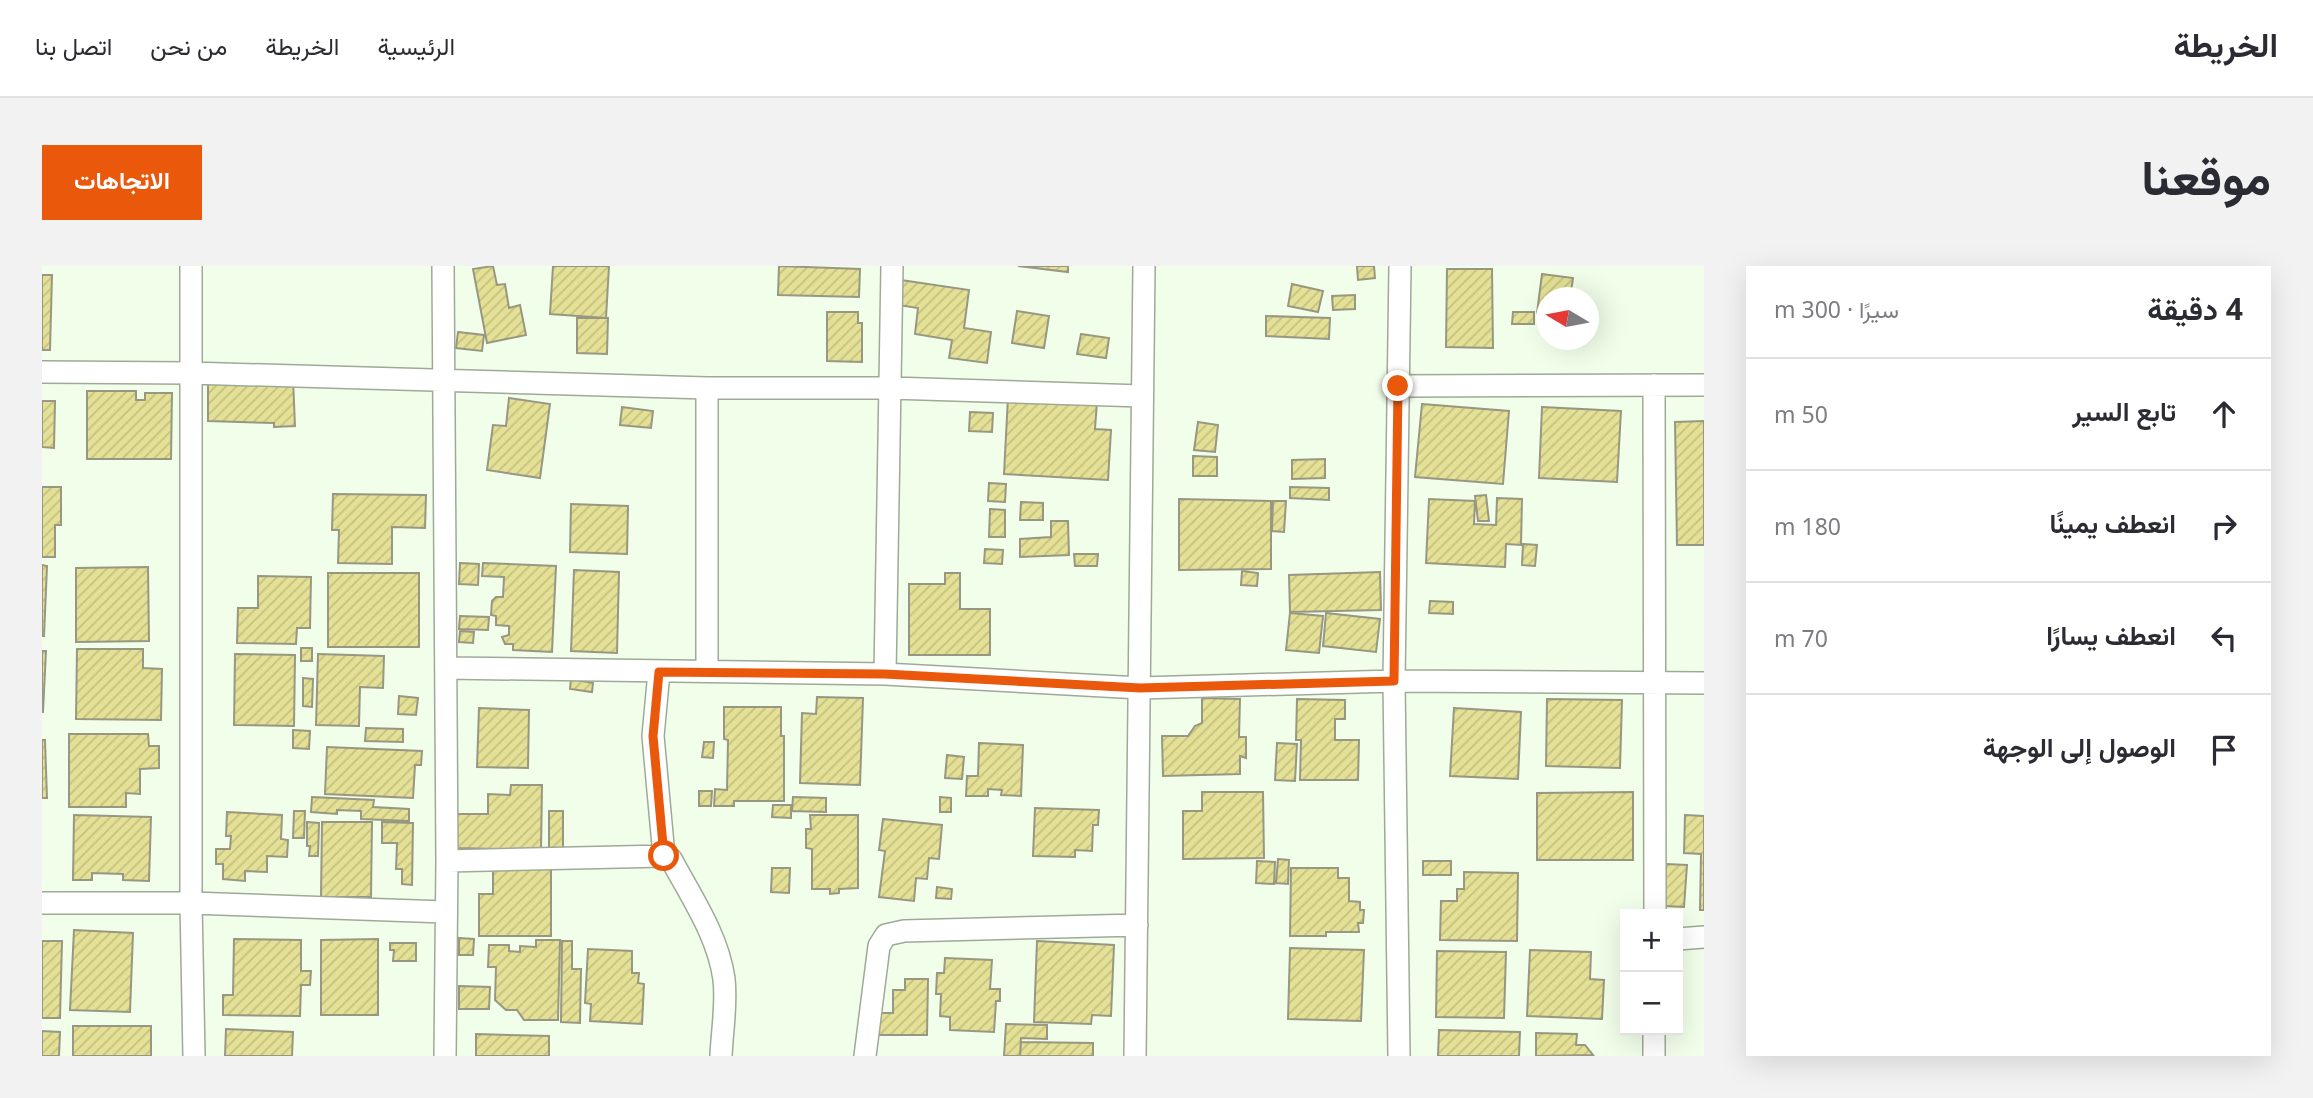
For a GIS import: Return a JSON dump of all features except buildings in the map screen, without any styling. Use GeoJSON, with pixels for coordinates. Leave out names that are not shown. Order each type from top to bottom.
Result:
{"type":"FeatureCollection","features":[{"type":"Feature","properties":{"kind":"street"},"geometry":{"type":"LineString","coordinates":[[191,266],[191,903],[194,1056]]}},
{"type":"Feature","properties":{"kind":"street"},"geometry":{"type":"LineString","coordinates":[[443,266],[447,861],[445,1056]]}},
{"type":"Feature","properties":{"kind":"street"},"geometry":{"type":"LineString","coordinates":[[885,674],[892,266]]}},
{"type":"Feature","properties":{"kind":"street"},"geometry":{"type":"LineString","coordinates":[[1135,1056],[1144,266]]}},
{"type":"Feature","properties":{"kind":"street"},"geometry":{"type":"LineString","coordinates":[[1399,1056],[1394,681],[1400,266]]}},
{"type":"Feature","properties":{"kind":"street"},"geometry":{"type":"LineString","coordinates":[[42,372],[190,373],[707,388],[891,388],[1142,396]]}},
{"type":"Feature","properties":{"kind":"street"},"geometry":{"type":"LineString","coordinates":[[1654,385],[1655,909]]}},
{"type":"Feature","properties":{"kind":"street"},"geometry":{"type":"LineString","coordinates":[[1398,386],[1704,385]]}},
{"type":"Feature","properties":{"kind":"street"},"geometry":{"type":"LineString","coordinates":[[707,388],[707,671]]}},
{"type":"Feature","properties":{"kind":"street"},"geometry":{"type":"LineString","coordinates":[[446,668],[885,674],[1140,688],[1394,681],[1704,682]]}},
{"type":"Feature","properties":{"kind":"street"},"geometry":{"type":"LineString","coordinates":[[659,672],[653,736],[664,856]]}},
{"type":"Feature","properties":{"kind":"street"},"geometry":{"type":"LineString","coordinates":[[447,861],[664,856],[671,859],[712,936],[720,959],[724,983],[721,1056]]}},
{"type":"Feature","properties":{"kind":"street"},"geometry":{"type":"LineString","coordinates":[[42,903],[191,903],[446,912]]}},
{"type":"Feature","properties":{"kind":"street"},"geometry":{"type":"LineString","coordinates":[[865,1056],[878,946],[886,935],[904,931],[1137,925]]}},
{"type":"Feature","properties":{"kind":"street"},"geometry":{"type":"LineString","coordinates":[[1683,939],[1704,937]]}},
{"type":"Feature","properties":{"kind":"street"},"geometry":{"type":"LineString","coordinates":[[1654,1035],[1654,1056]]}},
{"type":"Feature","properties":{"kind":"route"},"geometry":{"type":"LineString","coordinates":[[664,856],[653,736],[659,672],[885,674],[1140,688],[1394,681],[1398,386]]}}]}
